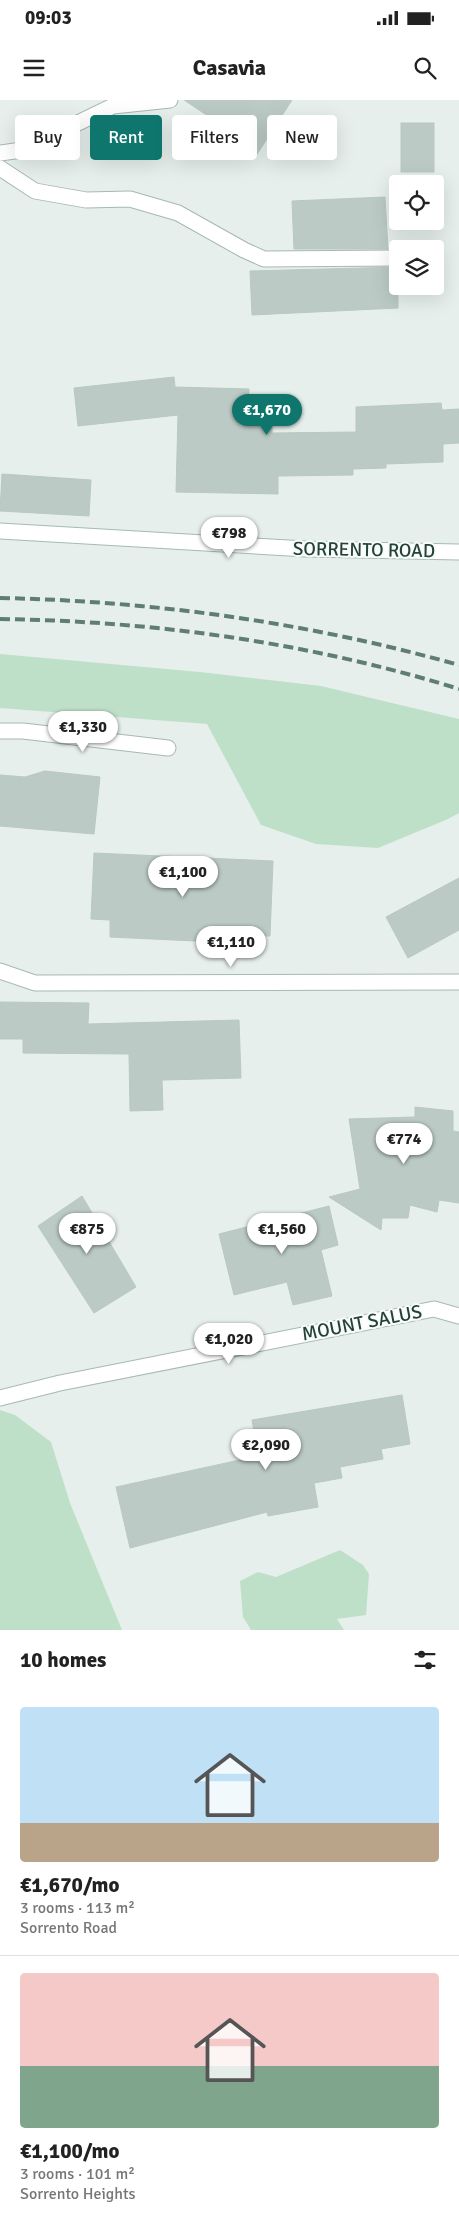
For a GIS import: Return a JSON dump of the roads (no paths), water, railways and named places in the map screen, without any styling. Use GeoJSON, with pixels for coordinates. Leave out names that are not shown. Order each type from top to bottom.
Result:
{"type":"FeatureCollection","features":[{"type":"Feature","properties":{"kind":"street"},"geometry":{"type":"LineString","coordinates":[[0,153],[22,150],[113,106],[170,100]]}},
{"type":"Feature","properties":{"kind":"street"},"geometry":{"type":"LineString","coordinates":[[0,168],[35,191],[86,200],[130,199],[178,213],[264,259],[389,258]]}},
{"type":"Feature","properties":{"kind":"street","name":"SORRENTO ROAD"},"geometry":{"type":"LineString","coordinates":[[0,531],[306,549],[459,552]]}},
{"type":"Feature","properties":{"kind":"street"},"geometry":{"type":"LineString","coordinates":[[0,731],[23,731],[168,748]]}},
{"type":"Feature","properties":{"kind":"street"},"geometry":{"type":"LineString","coordinates":[[0,971],[35,983],[459,982]]}},
{"type":"Feature","properties":{"kind":"street","name":"MOUNT SALUS"},"geometry":{"type":"LineString","coordinates":[[0,1398],[70,1381],[434,1309],[459,1316]]}},
{"type":"Feature","properties":{"kind":"railway"},"geometry":{"type":"LineString","coordinates":[[0,598],[116,604],[232,617],[346,637],[459,665]]}},
{"type":"Feature","properties":{"kind":"railway"},"geometry":{"type":"LineString","coordinates":[[0,619],[116,624],[232,638],[290,647],[347,659],[459,689]]}}]}
